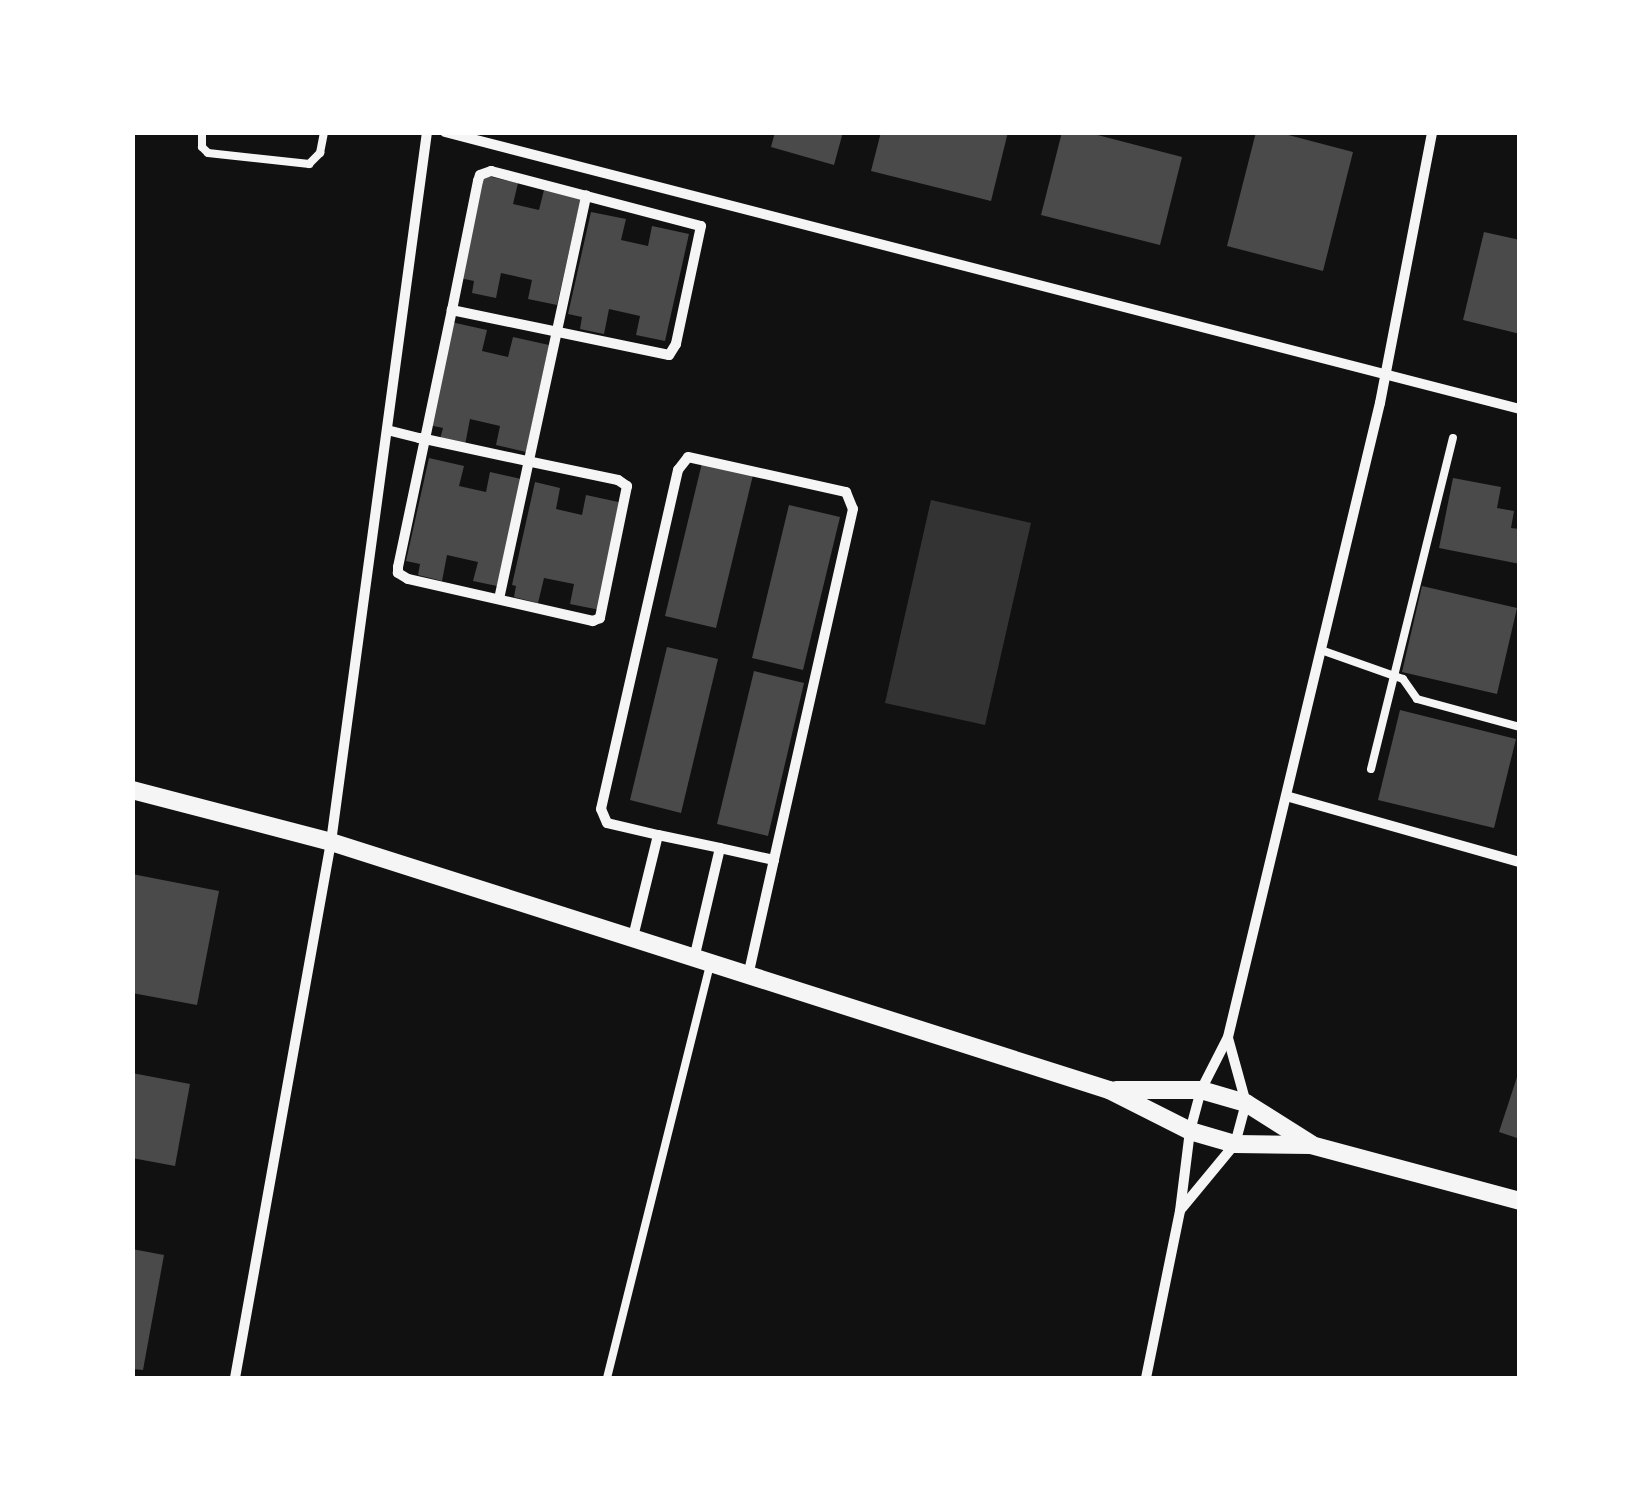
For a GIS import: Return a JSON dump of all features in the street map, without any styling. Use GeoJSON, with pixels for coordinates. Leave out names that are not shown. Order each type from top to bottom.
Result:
{"type":"FeatureCollection","features":[{"type":"Feature","properties":{"kind":"street"},"geometry":{"type":"LineString","coordinates":[[235,1378],[332,842],[427,132]]}},
{"type":"Feature","properties":{"kind":"street"},"geometry":{"type":"LineString","coordinates":[[445,132],[1520,409]]}},
{"type":"Feature","properties":{"kind":"street"},"geometry":{"type":"LineString","coordinates":[[1146,1378],[1180,1211],[1190,1130],[1201,1090],[1228,1037],[1387,372],[1432,132]]}},
{"type":"Feature","properties":{"kind":"street"},"geometry":{"type":"LineString","coordinates":[[387,430],[425,439],[618,480],[627,486],[604,613],[593,620],[398,573],[425,439],[480,175],[491,171],[700,223],[676,344],[663,356],[452,310]]}},
{"type":"Feature","properties":{"kind":"street"},"geometry":{"type":"LineString","coordinates":[[499,600],[586,194]]}},
{"type":"Feature","properties":{"kind":"street"},"geometry":{"type":"LineString","coordinates":[[748,977],[854,502],[846,492],[688,457],[678,470],[601,809],[607,823],[774,860]]}},
{"type":"Feature","properties":{"kind":"street"},"geometry":{"type":"LineString","coordinates":[[132,790],[332,842],[632,941],[1109,1090],[1190,1130],[1235,1144],[1312,1144],[1520,1201]]}},
{"type":"Feature","properties":{"kind":"street"},"geometry":{"type":"LineString","coordinates":[[1286,796],[1520,862]]}},
{"type":"Feature","properties":{"kind":"street"},"geometry":{"type":"LineString","coordinates":[[632,941],[658,835]]}},
{"type":"Feature","properties":{"kind":"street"},"geometry":{"type":"LineString","coordinates":[[702,963],[720,848]]}},
{"type":"Feature","properties":{"kind":"street"},"geometry":{"type":"LineString","coordinates":[[1180,1211],[1235,1144],[1246,1103],[1228,1037]]}},
{"type":"Feature","properties":{"kind":"street"},"geometry":{"type":"LineString","coordinates":[[1109,1090],[1201,1090],[1246,1103],[1312,1144]]}},
{"type":"Feature","properties":{"kind":"lane"},"geometry":{"type":"LineString","coordinates":[[202,132],[202,147],[208,152],[309,164],[320,153],[324,132]]}},
{"type":"Feature","properties":{"kind":"lane"},"geometry":{"type":"LineString","coordinates":[[1370,769],[1453,438]]}},
{"type":"Feature","properties":{"kind":"lane"},"geometry":{"type":"LineString","coordinates":[[1321,650],[1402,680],[1416,700],[1520,727]]}},
{"type":"Feature","properties":{"kind":"lane"},"geometry":{"type":"LineString","coordinates":[[607,1378],[702,963]]}},
{"type":"Feature","properties":{"kind":"shaded area"},"geometry":{"type":"Polygon","coordinates":[[[931,500],[1031,523],[985,725],[885,703],[931,500]]]}},
{"type":"Feature","properties":{"kind":"building"},"geometry":{"type":"Polygon","coordinates":[[[775,132],[843,132],[834,165],[771,147],[775,132]]]}},
{"type":"Feature","properties":{"kind":"building"},"geometry":{"type":"Polygon","coordinates":[[[881,132],[1008,132],[991,201],[871,171],[881,132]]]}},
{"type":"Feature","properties":{"kind":"building"},"geometry":{"type":"Polygon","coordinates":[[[1062,132],[1086,132],[1182,157],[1160,245],[1041,215],[1062,132]]]}},
{"type":"Feature","properties":{"kind":"building"},"geometry":{"type":"Polygon","coordinates":[[[1256,132],[1277,132],[1353,152],[1323,271],[1227,246],[1256,132]]]}},
{"type":"Feature","properties":{"kind":"building"},"geometry":{"type":"Polygon","coordinates":[[[483,175],[518,183],[513,204],[539,210],[544,190],[581,198],[557,305],[528,299],[532,280],[501,273],[496,298],[472,293],[474,281],[460,278],[483,175]]]}},
{"type":"Feature","properties":{"kind":"building"},"geometry":{"type":"Polygon","coordinates":[[[591,212],[626,219],[621,240],[648,246],[652,226],[689,234],[665,341],[636,335],[640,316],[609,309],[604,334],[580,329],[582,317],[568,314],[591,212]]]}},
{"type":"Feature","properties":{"kind":"building"},"geometry":{"type":"Polygon","coordinates":[[[1484,232],[1520,240],[1520,334],[1463,320],[1484,232]]]}},
{"type":"Feature","properties":{"kind":"building"},"geometry":{"type":"Polygon","coordinates":[[[451,322],[487,330],[482,351],[508,357],[513,337],[549,345],[526,452],[496,445],[500,426],[470,419],[465,445],[440,439],[443,428],[429,425],[451,322]]]}},
{"type":"Feature","properties":{"kind":"building"},"geometry":{"type":"Polygon","coordinates":[[[429,458],[464,466],[459,486],[486,492],[490,472],[521,479],[497,586],[473,581],[478,562],[447,555],[442,581],[418,575],[420,564],[406,561],[429,458]]]}},
{"type":"Feature","properties":{"kind":"building"},"geometry":{"type":"Polygon","coordinates":[[[702,463],[753,475],[716,628],[665,616],[702,463]]]}},
{"type":"Feature","properties":{"kind":"building"},"geometry":{"type":"Polygon","coordinates":[[[1453,478],[1501,487],[1497,508],[1514,511],[1511,528],[1520,529],[1520,564],[1439,548],[1453,478]]]}},
{"type":"Feature","properties":{"kind":"building"},"geometry":{"type":"Polygon","coordinates":[[[535,482],[560,488],[556,509],[582,515],[586,495],[623,503],[600,610],[570,604],[574,584],[544,578],[538,603],[514,597],[516,586],[512,585],[535,482]]]}},
{"type":"Feature","properties":{"kind":"building"},"geometry":{"type":"Polygon","coordinates":[[[789,505],[840,517],[803,670],[752,658],[789,505]]]}},
{"type":"Feature","properties":{"kind":"building"},"geometry":{"type":"Polygon","coordinates":[[[1422,586],[1517,608],[1497,694],[1402,672],[1422,586]]]}},
{"type":"Feature","properties":{"kind":"building"},"geometry":{"type":"Polygon","coordinates":[[[667,647],[718,659],[681,813],[630,800],[667,647]]]}},
{"type":"Feature","properties":{"kind":"building"},"geometry":{"type":"Polygon","coordinates":[[[754,671],[804,683],[768,836],[717,824],[754,671]]]}},
{"type":"Feature","properties":{"kind":"building"},"geometry":{"type":"Polygon","coordinates":[[[1400,710],[1516,739],[1494,828],[1378,800],[1400,710]]]}},
{"type":"Feature","properties":{"kind":"building"},"geometry":{"type":"Polygon","coordinates":[[[132,874],[219,891],[197,1005],[132,993],[132,874]]]}},
{"type":"Feature","properties":{"kind":"building"},"geometry":{"type":"Polygon","coordinates":[[[1520,1071],[1520,1139],[1499,1132],[1520,1071]]]}},
{"type":"Feature","properties":{"kind":"building"},"geometry":{"type":"Polygon","coordinates":[[[132,1073],[190,1084],[175,1166],[132,1158],[132,1073]]]}},
{"type":"Feature","properties":{"kind":"building"},"geometry":{"type":"Polygon","coordinates":[[[132,1249],[164,1255],[143,1370],[132,1369],[132,1249]]]}}]}
